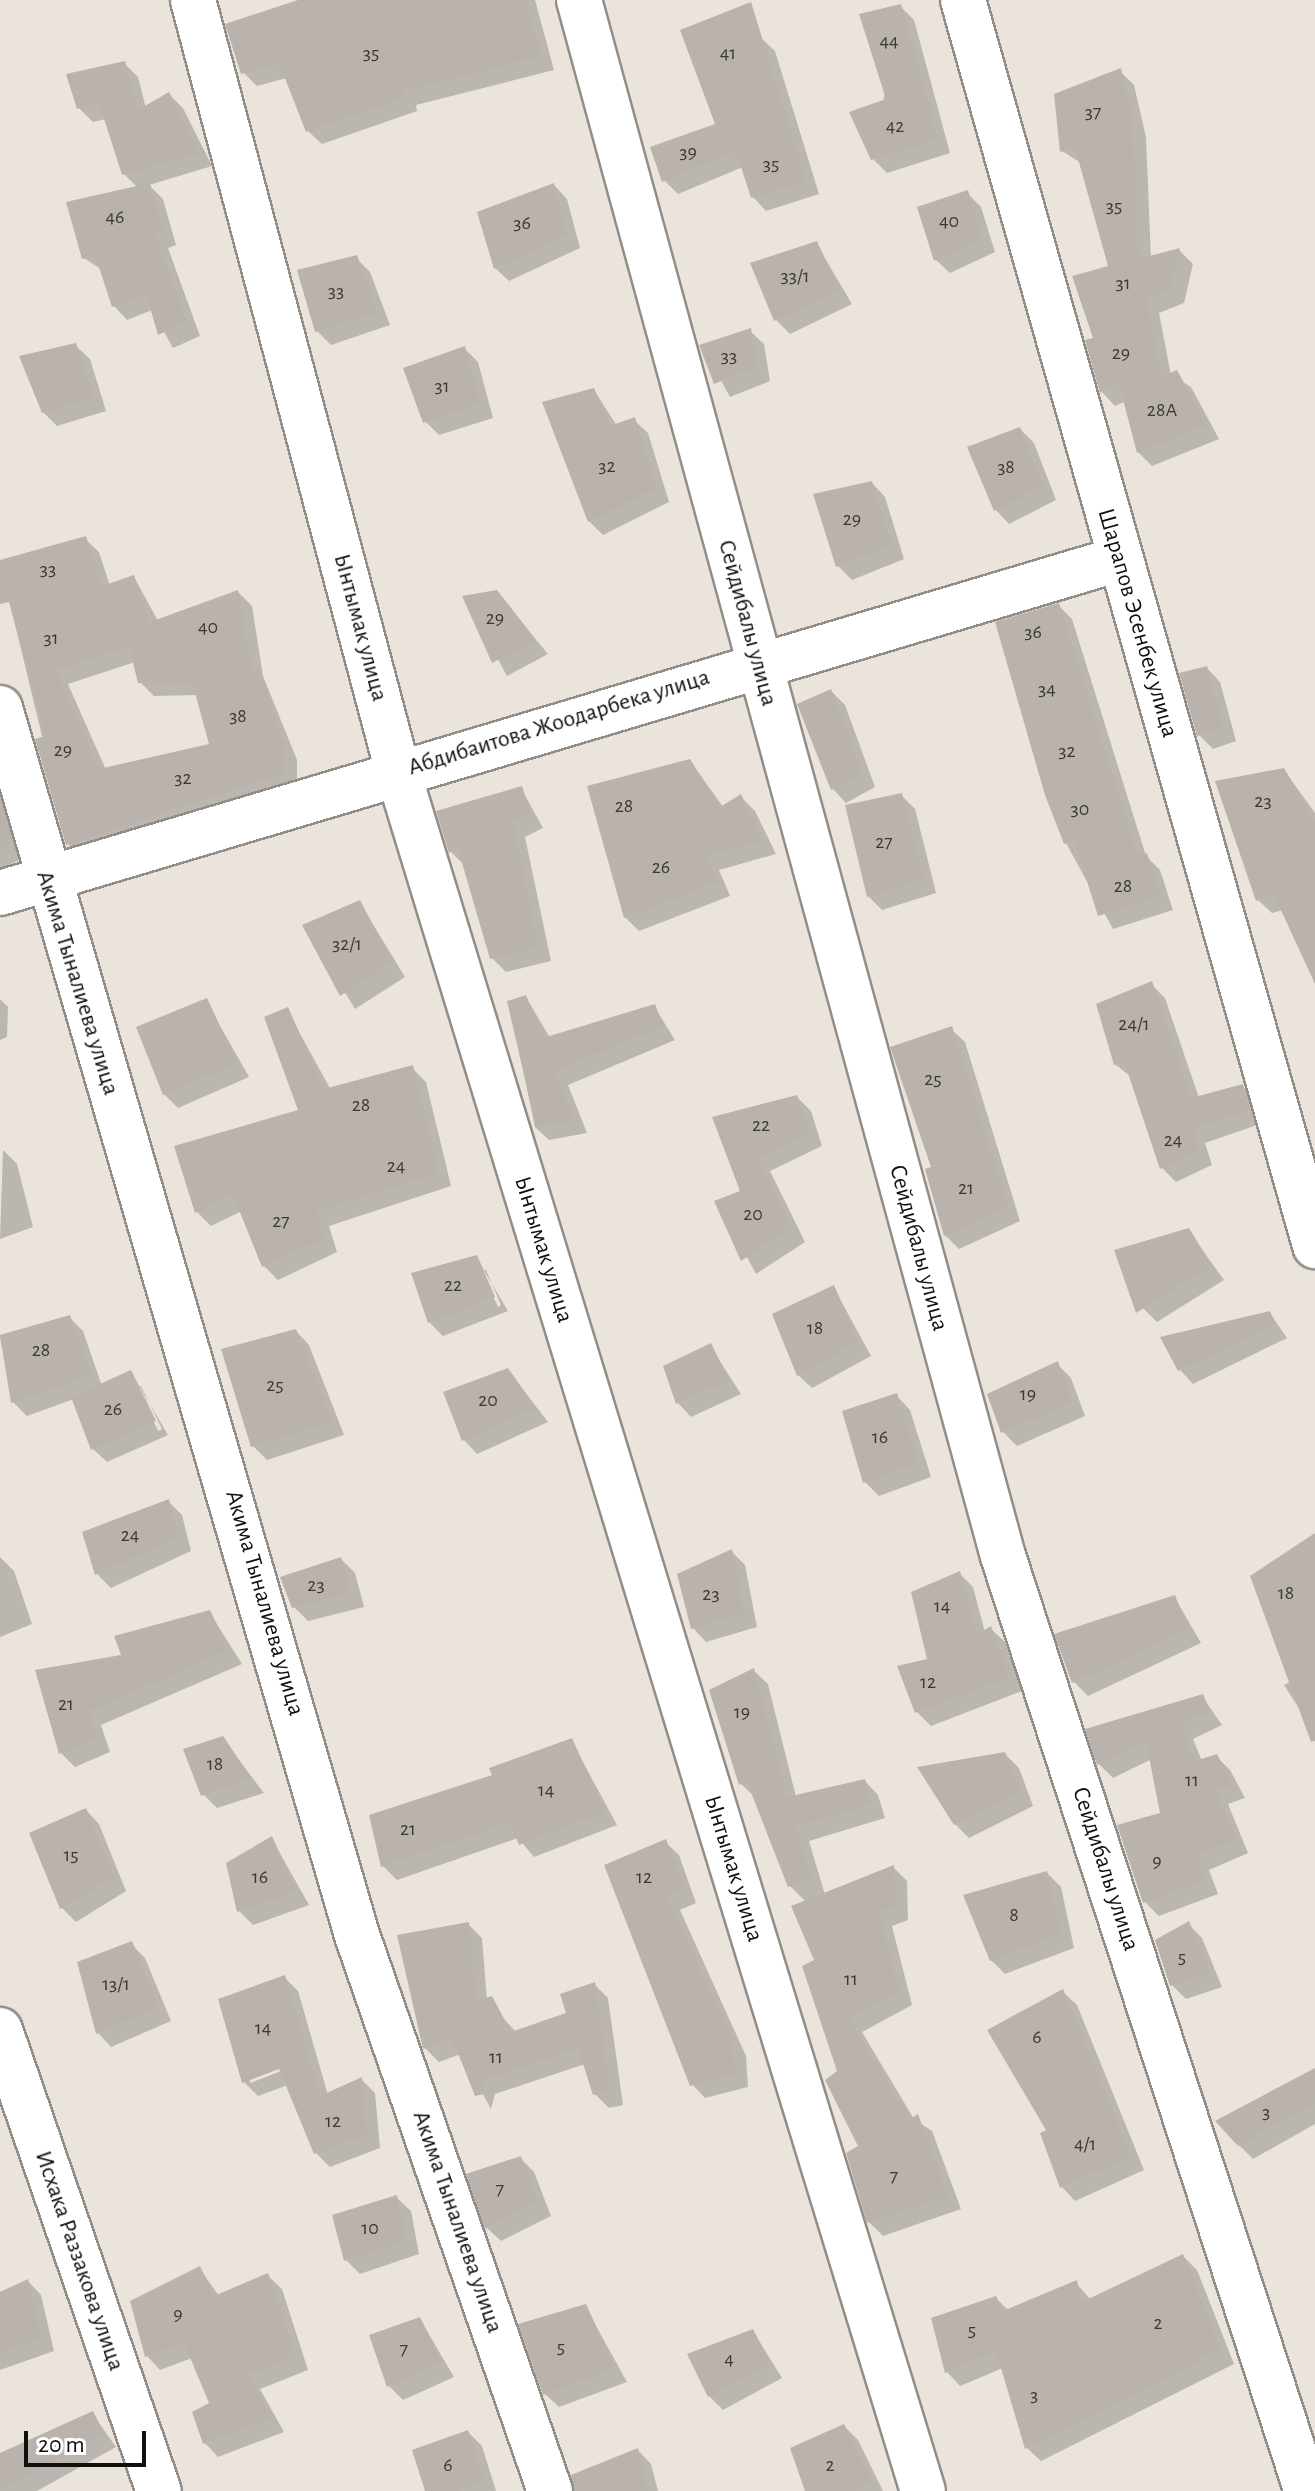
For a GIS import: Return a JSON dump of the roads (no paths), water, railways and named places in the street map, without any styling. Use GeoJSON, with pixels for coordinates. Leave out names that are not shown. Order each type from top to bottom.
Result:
{"type":"FeatureCollection","features":[{"type":"Feature","properties":{"kind":"street","name":"Ынтымак улица"},"geometry":{"type":"LineString","coordinates":[[193,0],[398,772],[923,2491]]}},
{"type":"Feature","properties":{"kind":"street","name":"Сейдибалы улица"},"geometry":{"type":"LineString","coordinates":[[579,0],[1003,1556],[1300,2484]]}},
{"type":"Feature","properties":{"kind":"street","name":"Шарапов Эсенбек улица"},"geometry":{"type":"LineString","coordinates":[[963,0],[1315,1246]]}},
{"type":"Feature","properties":{"kind":"street","name":"Абдибаитова Жоодарбека улица"},"geometry":{"type":"LineString","coordinates":[[0,893],[44,877],[758,662],[1119,559]]}},
{"type":"Feature","properties":{"kind":"street","name":"Акима Тыналиева улица"},"geometry":{"type":"LineString","coordinates":[[0,708],[44,877],[232,1489],[357,1935],[550,2491]]}},
{"type":"Feature","properties":{"kind":"street","name":"Исхака Раззакова улица"},"geometry":{"type":"LineString","coordinates":[[0,2030],[159,2491]]}}]}
